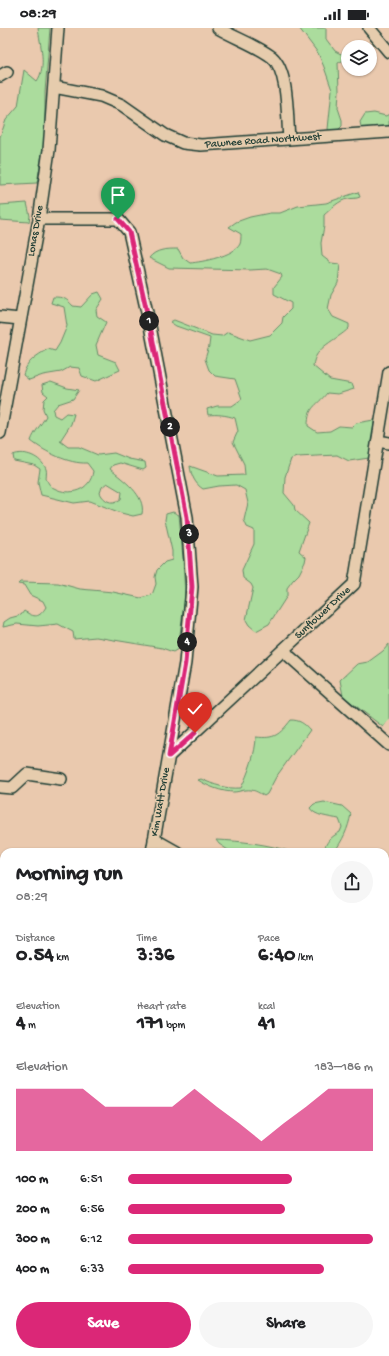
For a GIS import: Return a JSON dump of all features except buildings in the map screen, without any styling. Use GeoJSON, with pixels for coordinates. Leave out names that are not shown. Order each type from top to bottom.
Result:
{"type":"FeatureCollection","features":[{"type":"Feature","properties":{"kind":"street","name":"Lonas Drive"},"geometry":{"type":"LineString","coordinates":[[0,433],[49,150],[58,28]]}},
{"type":"Feature","properties":{"kind":"street"},"geometry":{"type":"LineString","coordinates":[[218,28],[273,58],[280,69],[285,85],[289,140]]}},
{"type":"Feature","properties":{"kind":"street"},"geometry":{"type":"LineString","coordinates":[[369,28],[389,52]]}},
{"type":"Feature","properties":{"kind":"street","name":"Pawnee Road Northwest"},"geometry":{"type":"LineString","coordinates":[[54,87],[101,96],[122,105],[165,135],[183,143],[201,146],[389,132]]}},
{"type":"Feature","properties":{"kind":"street","name":"Kim Watt Drive"},"geometry":{"type":"LineString","coordinates":[[38,219],[118,219],[129,232],[150,326],[187,517],[192,587],[185,663],[153,848]]}},
{"type":"Feature","properties":{"kind":"street"},"geometry":{"type":"LineString","coordinates":[[0,317],[20,319]]}},
{"type":"Feature","properties":{"kind":"street","name":"Sunflower Drive"},"geometry":{"type":"LineString","coordinates":[[169,756],[354,584],[389,372]]}},
{"type":"Feature","properties":{"kind":"street"},"geometry":{"type":"LineString","coordinates":[[378,441],[389,443]]}},
{"type":"Feature","properties":{"kind":"street"},"geometry":{"type":"LineString","coordinates":[[284,649],[289,656],[389,745]]}},
{"type":"Feature","properties":{"kind":"street"},"geometry":{"type":"LineString","coordinates":[[0,787],[12,788],[27,774],[61,779]]}},
{"type":"Feature","properties":{"kind":"street"},"geometry":{"type":"LineString","coordinates":[[154,839],[170,848]]}},
{"type":"Feature","properties":{"kind":"green space"},"geometry":{"type":"Polygon","coordinates":[[[38,28],[50,28],[45,92],[45,136],[37,183],[0,185],[0,137],[6,120],[18,106],[24,70],[37,81],[42,69],[42,55],[38,28]]]}},
{"type":"Feature","properties":{"kind":"green space"},"geometry":{"type":"Polygon","coordinates":[[[299,28],[326,28],[326,39],[335,51],[341,54],[341,62],[338,63],[338,108],[342,120],[342,126],[336,132],[330,132],[328,129],[332,90],[318,53],[299,28]]]}},
{"type":"Feature","properties":{"kind":"green space"},"geometry":{"type":"Polygon","coordinates":[[[374,113],[386,116],[389,114],[389,126],[362,131],[360,122],[365,114],[374,113]]]}},
{"type":"Feature","properties":{"kind":"green space"},"geometry":{"type":"Polygon","coordinates":[[[358,192],[360,197],[341,201],[324,215],[321,243],[322,256],[331,263],[340,264],[338,283],[331,295],[328,309],[333,317],[349,324],[349,328],[327,344],[318,353],[313,366],[330,380],[352,384],[354,389],[338,394],[327,393],[311,410],[308,419],[308,426],[317,432],[330,431],[339,426],[352,427],[356,423],[374,420],[372,446],[369,458],[349,461],[337,455],[297,457],[291,459],[285,477],[284,493],[294,505],[295,510],[309,523],[299,551],[306,557],[305,562],[299,574],[287,588],[287,596],[269,624],[256,631],[246,620],[253,588],[251,584],[243,578],[242,570],[254,544],[254,530],[247,527],[244,520],[248,503],[245,490],[236,485],[203,489],[194,479],[190,466],[218,476],[245,475],[244,464],[233,442],[238,431],[235,418],[222,415],[208,415],[207,409],[217,406],[232,406],[242,399],[235,379],[215,376],[209,370],[205,359],[210,338],[176,326],[170,322],[174,320],[212,335],[222,336],[228,332],[250,340],[270,335],[282,323],[283,317],[291,309],[291,303],[274,294],[274,287],[282,277],[281,274],[267,269],[169,268],[149,258],[158,251],[178,249],[183,258],[190,263],[217,258],[231,252],[240,244],[241,234],[229,227],[236,222],[250,217],[270,213],[280,213],[298,206],[326,203],[358,192]]]}},
{"type":"Feature","properties":{"kind":"green space"},"geometry":{"type":"Polygon","coordinates":[[[27,203],[30,216],[29,222],[0,220],[0,205],[27,203]]]}},
{"type":"Feature","properties":{"kind":"green space"},"geometry":{"type":"Polygon","coordinates":[[[99,292],[103,299],[96,310],[97,316],[106,322],[96,345],[98,355],[116,362],[120,370],[96,381],[82,376],[79,368],[70,367],[61,372],[43,375],[29,380],[23,375],[27,366],[36,357],[48,349],[55,351],[67,326],[64,307],[51,303],[53,297],[64,298],[73,306],[81,307],[93,294],[99,292]]]}},
{"type":"Feature","properties":{"kind":"green space"},"geometry":{"type":"Polygon","coordinates":[[[51,382],[67,388],[79,390],[73,399],[58,404],[53,410],[54,415],[60,418],[66,413],[74,414],[71,424],[60,441],[68,447],[79,447],[98,455],[114,453],[129,459],[145,462],[146,468],[143,470],[120,463],[113,465],[110,469],[127,483],[137,494],[141,500],[142,514],[133,516],[90,501],[74,503],[41,495],[38,482],[40,469],[34,465],[14,461],[13,455],[23,453],[37,458],[46,469],[46,479],[49,484],[60,491],[73,492],[79,490],[88,483],[91,478],[93,471],[87,463],[73,462],[65,459],[43,449],[31,441],[46,416],[43,409],[44,400],[48,396],[43,392],[42,385],[51,382]],[[107,483],[102,487],[100,493],[104,499],[109,502],[115,502],[121,499],[122,492],[107,483]]]}},
{"type":"Feature","properties":{"kind":"green space"},"geometry":{"type":"Polygon","coordinates":[[[173,512],[179,515],[185,597],[178,649],[173,652],[162,648],[96,637],[74,639],[73,632],[58,624],[38,626],[17,624],[3,627],[4,622],[10,618],[21,615],[24,611],[36,616],[39,615],[46,607],[43,601],[30,595],[24,585],[18,584],[20,582],[58,583],[80,589],[113,592],[141,598],[152,595],[156,584],[155,577],[157,570],[165,562],[172,560],[172,551],[165,520],[166,514],[173,512]]]}},
{"type":"Feature","properties":{"kind":"green space"},"geometry":{"type":"Polygon","coordinates":[[[389,644],[389,719],[383,727],[343,696],[340,680],[357,664],[368,662],[383,651],[389,644]]]}},
{"type":"Feature","properties":{"kind":"green space"},"geometry":{"type":"Polygon","coordinates":[[[291,720],[301,722],[310,730],[276,777],[267,794],[264,796],[251,790],[234,792],[220,790],[198,780],[201,779],[215,785],[225,787],[241,788],[251,763],[255,749],[256,737],[276,735],[291,720]]]}},
{"type":"Feature","properties":{"kind":"green space"},"geometry":{"type":"Polygon","coordinates":[[[324,802],[342,806],[351,814],[345,834],[337,848],[325,848],[329,840],[340,832],[342,827],[339,819],[315,813],[310,808],[314,804],[324,802]]]}},
{"type":"Feature","properties":{"kind":"green space"},"geometry":{"type":"Polygon","coordinates":[[[216,840],[254,843],[277,848],[225,848],[216,840]]]}},
{"type":"Feature","properties":{"kind":"route"},"geometry":{"type":"LineString","coordinates":[[118,219],[129,232],[150,326],[187,517],[192,587],[185,663],[169,756],[195,733]]}}]}
